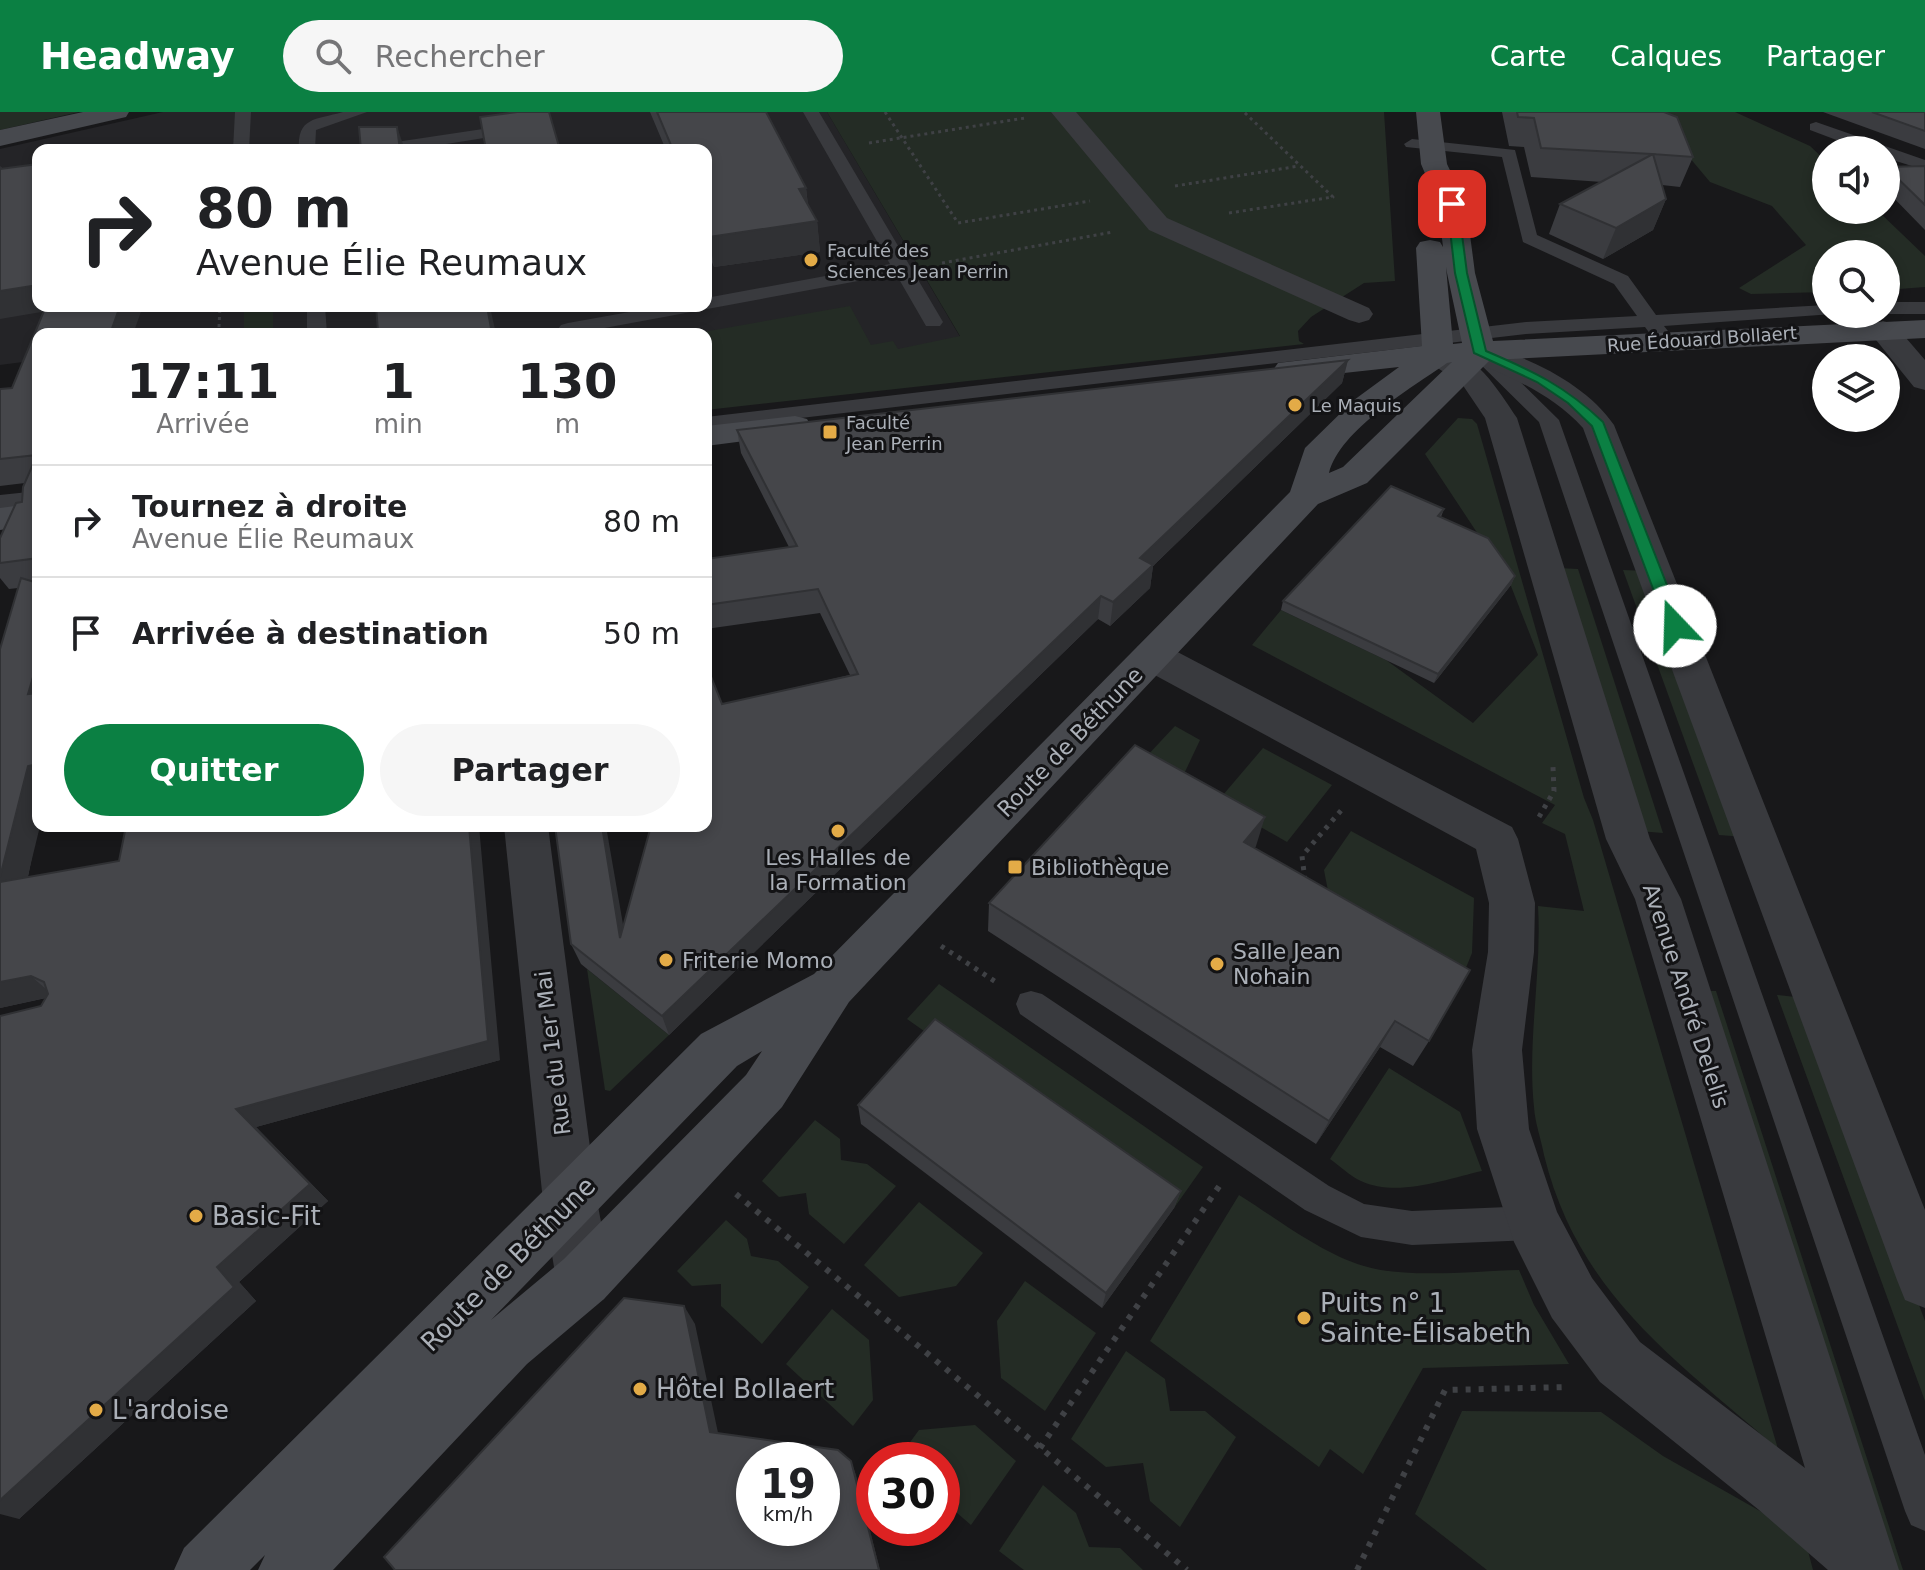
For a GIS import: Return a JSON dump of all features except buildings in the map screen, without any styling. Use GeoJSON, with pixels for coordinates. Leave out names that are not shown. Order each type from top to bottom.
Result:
{"type":"FeatureCollection","features":[{"type":"Feature","properties":{"kind":"main road"},"geometry":{"type":"LineString","coordinates":[[0,138],[117,112]]}},
{"type":"Feature","properties":{"kind":"main road"},"geometry":{"type":"LineString","coordinates":[[1409,112],[1452,204],[1463,285],[1459,350]]}},
{"type":"Feature","properties":{"kind":"main road"},"geometry":{"type":"LineString","coordinates":[[1428,112],[1422,144],[1425,194],[1459,350]]}},
{"type":"Feature","properties":{"kind":"main road","name":"Rue Édouard Bollaert"},"geometry":{"type":"LineString","coordinates":[[712,435],[1459,350],[1658,330],[1812,323]]}},
{"type":"Feature","properties":{"kind":"main road","name":"Rue Édouard Bollaert"},"geometry":{"type":"LineString","coordinates":[[1900,323],[1925,329]]}},
{"type":"Feature","properties":{"kind":"main road","name":"Route de Béthune"},"geometry":{"type":"LineString","coordinates":[[1306,496],[1317,455],[1365,407],[1459,350]]}},
{"type":"Feature","properties":{"kind":"main road","name":"Route de Béthune"},"geometry":{"type":"LineString","coordinates":[[314,1561],[507,1344],[584,1279],[764,1091],[832,987],[1306,496],[1355,475],[1459,350]]}},
{"type":"Feature","properties":{"kind":"main road"},"geometry":{"type":"LineString","coordinates":[[1318,366],[1344,381],[1365,407]]}},
{"type":"Feature","properties":{"kind":"main road"},"geometry":{"type":"LineString","coordinates":[[0,519],[32,515]]}},
{"type":"Feature","properties":{"kind":"main road","name":"Route de Béthune"},"geometry":{"type":"LineString","coordinates":[[206,1570],[719,1050],[832,987]]}},
{"type":"Feature","properties":{"kind":"street"},"geometry":{"type":"LineString","coordinates":[[1063,112],[1158,224],[1359,314]]}},
{"type":"Feature","properties":{"kind":"street"},"geometry":{"type":"LineString","coordinates":[[1891,328],[1925,380]]}},
{"type":"Feature","properties":{"kind":"street"},"geometry":{"type":"LineString","coordinates":[[1459,350],[1542,379],[1572,400],[1598,425],[1925,1280]]}},
{"type":"Feature","properties":{"kind":"street","name":"Avenue André Delelis"},"geometry":{"type":"LineString","coordinates":[[1459,350],[1493,403],[1505,430],[1628,839],[1658,899],[1866,1565]]}},
{"type":"Feature","properties":{"kind":"street"},"geometry":{"type":"LineString","coordinates":[[1152,656],[1496,839],[1512,903],[1511,952],[1497,1050],[1503,1129],[1533,1223],[1572,1298],[1620,1362],[1781,1488],[1866,1565]]}},
{"type":"Feature","properties":{"kind":"street","name":"Rue du 1er Mai"},"geometry":{"type":"LineString","coordinates":[[527,832],[570,1201],[584,1279]]}},
{"type":"Feature","properties":{"kind":"street"},"geometry":{"type":"LineString","coordinates":[[279,1496],[314,1561]]}},
{"type":"Feature","properties":{"kind":"lane"},"geometry":{"type":"LineString","coordinates":[[241,144],[243,112]]}},
{"type":"Feature","properties":{"kind":"lane"},"geometry":{"type":"LineString","coordinates":[[303,144],[310,127],[359,112]]}},
{"type":"Feature","properties":{"kind":"lane"},"geometry":{"type":"LineString","coordinates":[[811,112],[933,322]]}},
{"type":"Feature","properties":{"kind":"lane"},"geometry":{"type":"LineString","coordinates":[[1816,127],[1840,136]]}},
{"type":"Feature","properties":{"kind":"lane"},"geometry":{"type":"LineString","coordinates":[[416,144],[503,131]]}},
{"type":"Feature","properties":{"kind":"lane"},"geometry":{"type":"LineString","coordinates":[[1422,144],[1509,153],[1529,238],[1538,245],[1621,280],[1658,330],[1812,313]]}},
{"type":"Feature","properties":{"kind":"lane"},"geometry":{"type":"LineString","coordinates":[[1900,157],[1925,165]]}},
{"type":"Feature","properties":{"kind":"lane"},"geometry":{"type":"LineString","coordinates":[[712,303],[901,268]]}},
{"type":"Feature","properties":{"kind":"lane"},"geometry":{"type":"LineString","coordinates":[[1900,315],[1925,308]]}},
{"type":"Feature","properties":{"kind":"lane"},"geometry":{"type":"LineString","coordinates":[[574,328],[662,312]]}},
{"type":"Feature","properties":{"kind":"lane"},"geometry":{"type":"LineString","coordinates":[[712,422],[868,406],[1091,376],[1459,350],[1549,420],[1925,1511]]}},
{"type":"Feature","properties":{"kind":"lane"},"geometry":{"type":"LineString","coordinates":[[0,502],[32,499]]}},
{"type":"Feature","properties":{"kind":"lane"},"geometry":{"type":"LineString","coordinates":[[1031,1004],[1317,1198],[1361,1220],[1412,1228],[1533,1223]]}},
{"type":"Feature","properties":{"kind":"path"},"geometry":{"type":"LineString","coordinates":[[885,112],[958,223],[1300,166]]}},
{"type":"Feature","properties":{"kind":"path"},"geometry":{"type":"LineString","coordinates":[[833,149],[1033,117]]}},
{"type":"Feature","properties":{"kind":"path"},"geometry":{"type":"LineString","coordinates":[[219,327],[220,312]]}},
{"type":"Feature","properties":{"kind":"path"},"geometry":{"type":"LineString","coordinates":[[1305,885],[1302,856],[1374,773]]}},
{"type":"Feature","properties":{"kind":"path"},"geometry":{"type":"LineString","coordinates":[[899,919],[1031,1004]]}},
{"type":"Feature","properties":{"kind":"path"},"geometry":{"type":"LineString","coordinates":[[743,1200],[1187,1570]]}},
{"type":"Feature","properties":{"kind":"path"},"geometry":{"type":"LineString","coordinates":[[1040,1448],[1207,1203]]}},
{"type":"Feature","properties":{"kind":"path"},"geometry":{"type":"LineString","coordinates":[[1357,1570],[1445,1390],[1568,1388],[1620,1362]]}},
{"type":"Feature","properties":{"kind":"shaded area"},"geometry":{"type":"Polygon","coordinates":[[[0,112],[79,112],[0,130],[0,112]]]}},
{"type":"Feature","properties":{"kind":"shaded area","name":"Faculté des Sciences Jean Perrin"},"geometry":{"type":"Polygon","coordinates":[[[163,112],[827,112],[985,379],[712,335],[712,328],[32,328],[32,361],[0,365],[0,149],[163,112]]]}},
{"type":"Feature","properties":{"kind":"shaded area"},"geometry":{"type":"Polygon","coordinates":[[[827,112],[1384,112],[1395,281],[1364,283],[1311,317],[1298,331],[1299,341],[1304,344],[712,409],[712,330],[850,306],[871,345],[893,341],[898,349],[960,336],[827,112]]]}},
{"type":"Feature","properties":{"kind":"shaded area"},"geometry":{"type":"Polygon","coordinates":[[[1611,112],[1735,112],[1810,146],[1812,224],[1892,224],[1925,256],[1925,287],[1900,289],[1900,240],[1812,240],[1812,292],[1751,294],[1739,288],[1806,245],[1772,206],[1710,182],[1674,139],[1611,112]]]}},
{"type":"Feature","properties":{"kind":"shaded area"},"geometry":{"type":"Polygon","coordinates":[[[244,312],[273,312],[273,328],[244,328],[244,312]]]}},
{"type":"Feature","properties":{"kind":"shaded area"},"geometry":{"type":"Polygon","coordinates":[[[1458,418],[1472,419],[1477,424],[1584,798],[1778,1449],[1668,1354],[1636,1321],[1606,1286],[1581,1247],[1560,1204],[1544,1155],[1532,1082],[1538,906],[1584,911],[1565,834],[1542,823],[1555,805],[1252,645],[1281,610],[1386,660],[1473,723],[1538,655],[1509,581],[1425,454],[1458,418]]]}},
{"type":"Feature","properties":{"kind":"shaded area"},"geometry":{"type":"Polygon","coordinates":[[[1558,568],[1578,569],[1663,833],[1639,831],[1558,568]]]}},
{"type":"Feature","properties":{"kind":"shaded area"},"geometry":{"type":"Polygon","coordinates":[[[1623,570],[1645,571],[1745,837],[1719,835],[1623,570]]]}},
{"type":"Feature","properties":{"kind":"shaded area"},"geometry":{"type":"Polygon","coordinates":[[[1175,726],[1200,740],[1183,776],[1146,757],[1175,726]]]}},
{"type":"Feature","properties":{"kind":"shaded area"},"geometry":{"type":"Polygon","coordinates":[[[1263,748],[1332,785],[1287,842],[1217,802],[1263,748]]]}},
{"type":"Feature","properties":{"kind":"shaded area"},"geometry":{"type":"Polygon","coordinates":[[[1351,831],[1474,898],[1472,953],[1454,997],[1328,891],[1324,870],[1351,831]]]}},
{"type":"Feature","properties":{"kind":"shaded area"},"geometry":{"type":"Polygon","coordinates":[[[587,969],[669,1035],[610,1091],[605,1090],[587,969]]]}},
{"type":"Feature","properties":{"kind":"shaded area"},"geometry":{"type":"Polygon","coordinates":[[[939,984],[1203,1167],[1174,1208],[907,1019],[939,984]]]}},
{"type":"Feature","properties":{"kind":"shaded area"},"geometry":{"type":"Polygon","coordinates":[[[1701,991],[1716,991],[1903,1570],[1885,1570],[1701,991]]]}},
{"type":"Feature","properties":{"kind":"shaded area"},"geometry":{"type":"Polygon","coordinates":[[[1777,995],[1804,998],[1925,1321],[1925,1401],[1777,995]]]}},
{"type":"Feature","properties":{"kind":"shaded area"},"geometry":{"type":"Polygon","coordinates":[[[1389,1068],[1460,1112],[1482,1171],[1422,1185],[1390,1188],[1361,1181],[1330,1159],[1389,1068]]]}},
{"type":"Feature","properties":{"kind":"shaded area"},"geometry":{"type":"Polygon","coordinates":[[[815,1120],[840,1139],[841,1160],[867,1164],[896,1186],[844,1244],[809,1214],[806,1193],[779,1197],[762,1181],[815,1120]]]}},
{"type":"Feature","properties":{"kind":"shaded area"},"geometry":{"type":"Polygon","coordinates":[[[1239,1195],[1316,1244],[1364,1266],[1419,1273],[1519,1270],[1534,1305],[1569,1364],[1423,1368],[1363,1474],[1330,1449],[1319,1467],[1150,1341],[1239,1195]]]}},
{"type":"Feature","properties":{"kind":"shaded area"},"geometry":{"type":"Polygon","coordinates":[[[919,1202],[983,1253],[956,1286],[899,1297],[864,1265],[919,1202]]]}},
{"type":"Feature","properties":{"kind":"shaded area"},"geometry":{"type":"Polygon","coordinates":[[[726,1220],[747,1239],[751,1256],[778,1261],[809,1287],[762,1344],[721,1306],[721,1284],[692,1286],[677,1271],[726,1220]]]}},
{"type":"Feature","properties":{"kind":"shaded area"},"geometry":{"type":"Polygon","coordinates":[[[1025,1281],[1096,1333],[1045,1411],[1001,1378],[997,1321],[1025,1281]]]}},
{"type":"Feature","properties":{"kind":"shaded area"},"geometry":{"type":"Polygon","coordinates":[[[832,1309],[869,1340],[873,1400],[853,1426],[786,1364],[832,1309]]]}},
{"type":"Feature","properties":{"kind":"shaded area"},"geometry":{"type":"Polygon","coordinates":[[[1126,1351],[1165,1379],[1170,1411],[1205,1411],[1236,1437],[1180,1527],[1150,1501],[1143,1463],[1106,1467],[1071,1439],[1126,1351]]]}},
{"type":"Feature","properties":{"kind":"shaded area"},"geometry":{"type":"Polygon","coordinates":[[[1462,1411],[1601,1412],[1663,1456],[1767,1515],[1808,1551],[1813,1570],[1487,1570],[1415,1514],[1462,1411]]]}},
{"type":"Feature","properties":{"kind":"shaded area"},"geometry":{"type":"Polygon","coordinates":[[[975,1425],[1016,1461],[971,1525],[960,1516],[960,1442],[910,1442],[919,1430],[975,1425]]]}},
{"type":"Feature","properties":{"kind":"shaded area"},"geometry":{"type":"Polygon","coordinates":[[[1043,1485],[1076,1513],[1089,1547],[1120,1548],[1143,1570],[1024,1570],[999,1551],[1043,1485]]]}},
{"type":"Feature","properties":{"kind":"place","name":"Faculté des Sciences Jean Perrin"},"geometry":{"type":"Point","coordinates":[811,260]}},
{"type":"Feature","properties":{"kind":"place","name":"Le Maquis"},"geometry":{"type":"Point","coordinates":[1295,405]}},
{"type":"Feature","properties":{"kind":"place","name":"Faculté Jean Perrin"},"geometry":{"type":"Point","coordinates":[830,432]}},
{"type":"Feature","properties":{"kind":"place","name":"Les Halles de la Formation"},"geometry":{"type":"Point","coordinates":[838,831]}},
{"type":"Feature","properties":{"kind":"place","name":"Bibliothèque"},"geometry":{"type":"Point","coordinates":[1015,867]}},
{"type":"Feature","properties":{"kind":"place","name":"Friterie Momo"},"geometry":{"type":"Point","coordinates":[666,960]}},
{"type":"Feature","properties":{"kind":"place","name":"Salle Jean Nohain"},"geometry":{"type":"Point","coordinates":[1217,964]}},
{"type":"Feature","properties":{"kind":"place","name":"Basic-Fit"},"geometry":{"type":"Point","coordinates":[196,1216]}},
{"type":"Feature","properties":{"kind":"place","name":"Puits n° 1 Sainte-Élisabeth"},"geometry":{"type":"Point","coordinates":[1304,1318]}},
{"type":"Feature","properties":{"kind":"place","name":"Hôtel Bollaert"},"geometry":{"type":"Point","coordinates":[640,1389]}},
{"type":"Feature","properties":{"kind":"place","name":"L'ardoise"},"geometry":{"type":"Point","coordinates":[96,1410]}},
{"type":"Feature","properties":{"kind":"route"},"geometry":{"type":"LineString","coordinates":[[1452,204],[1467,308],[1480,353],[1542,379],[1588,413],[1598,425],[1675,626]]}}]}
